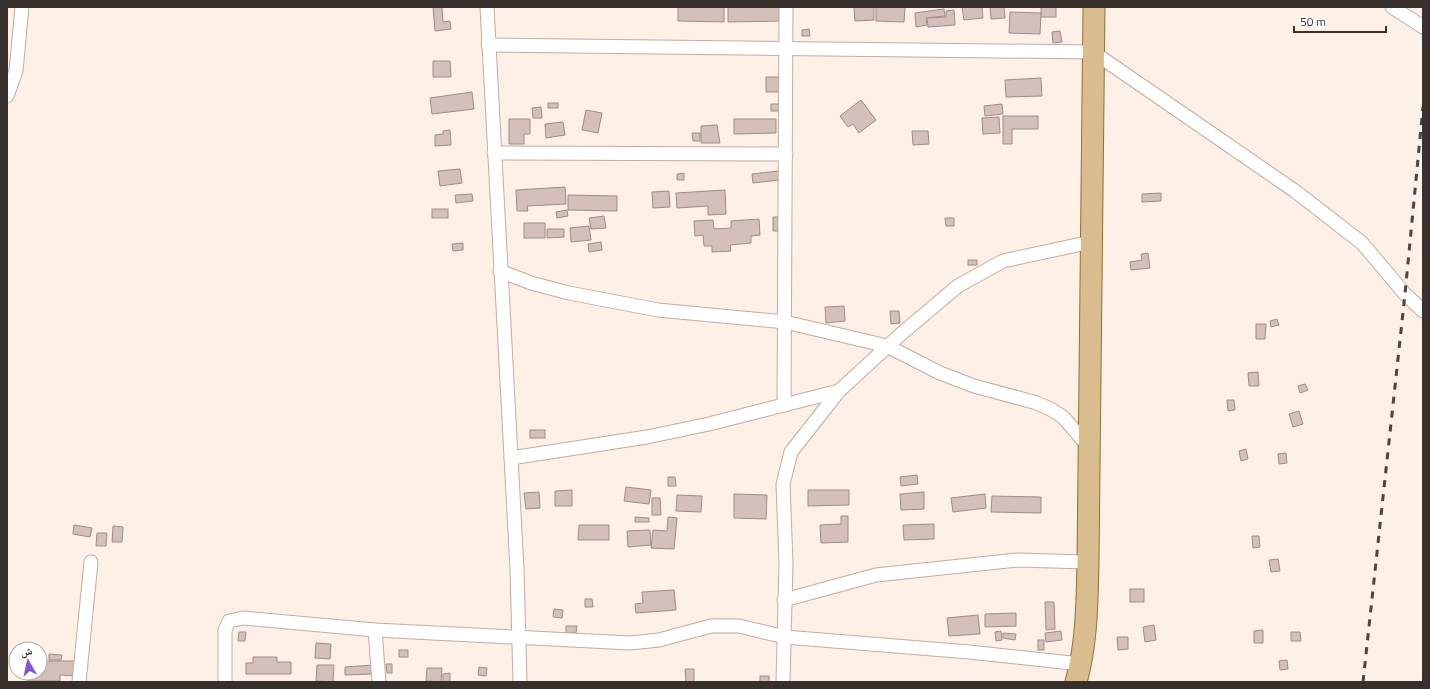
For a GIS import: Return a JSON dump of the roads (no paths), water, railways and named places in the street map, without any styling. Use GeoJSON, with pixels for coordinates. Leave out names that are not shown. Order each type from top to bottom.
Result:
{"type":"FeatureCollection","features":[{"type":"Feature","properties":{"kind":"main road"},"geometry":{"type":"LineString","coordinates":[[1078,673],[1086,626],[1088,562],[1094,7]]}},
{"type":"Feature","properties":{"kind":"street"},"geometry":{"type":"LineString","coordinates":[[7,96],[16,71],[22,7]]}},
{"type":"Feature","properties":{"kind":"street"},"geometry":{"type":"LineString","coordinates":[[487,7],[517,569],[520,682]]}},
{"type":"Feature","properties":{"kind":"street"},"geometry":{"type":"LineString","coordinates":[[784,405],[787,49],[786,7]]}},
{"type":"Feature","properties":{"kind":"street"},"geometry":{"type":"LineString","coordinates":[[1392,7],[1423,27]]}},
{"type":"Feature","properties":{"kind":"street"},"geometry":{"type":"LineString","coordinates":[[488,45],[1093,52],[1295,191],[1362,243],[1405,294],[1423,311]]}},
{"type":"Feature","properties":{"kind":"street"},"geometry":{"type":"LineString","coordinates":[[494,153],[786,154]]}},
{"type":"Feature","properties":{"kind":"street"},"geometry":{"type":"LineString","coordinates":[[783,682],[786,564],[783,484],[791,452],[839,391],[887,346],[958,286],[1003,261],[1091,242]]}},
{"type":"Feature","properties":{"kind":"street"},"geometry":{"type":"LineString","coordinates":[[500,271],[531,283],[568,293],[658,310],[785,322],[887,346],[940,373],[974,386],[1037,403],[1052,410],[1063,417],[1089,447]]}},
{"type":"Feature","properties":{"kind":"street"},"geometry":{"type":"LineString","coordinates":[[511,458],[647,437],[709,424],[839,391]]}},
{"type":"Feature","properties":{"kind":"street"},"geometry":{"type":"LineString","coordinates":[[784,600],[876,575],[1017,560],[1088,562]]}},
{"type":"Feature","properties":{"kind":"street"},"geometry":{"type":"LineString","coordinates":[[79,682],[91,562]]}},
{"type":"Feature","properties":{"kind":"street"},"geometry":{"type":"LineString","coordinates":[[225,682],[225,630],[228,621],[244,618],[375,630],[630,643],[660,640],[712,626],[739,626],[785,637],[969,652],[1078,673]]}},
{"type":"Feature","properties":{"kind":"street"},"geometry":{"type":"LineString","coordinates":[[375,630],[379,682]]}},
{"type":"Feature","properties":{"kind":"railway"},"geometry":{"type":"LineString","coordinates":[[1363,682],[1405,294],[1423,107]]}}]}
